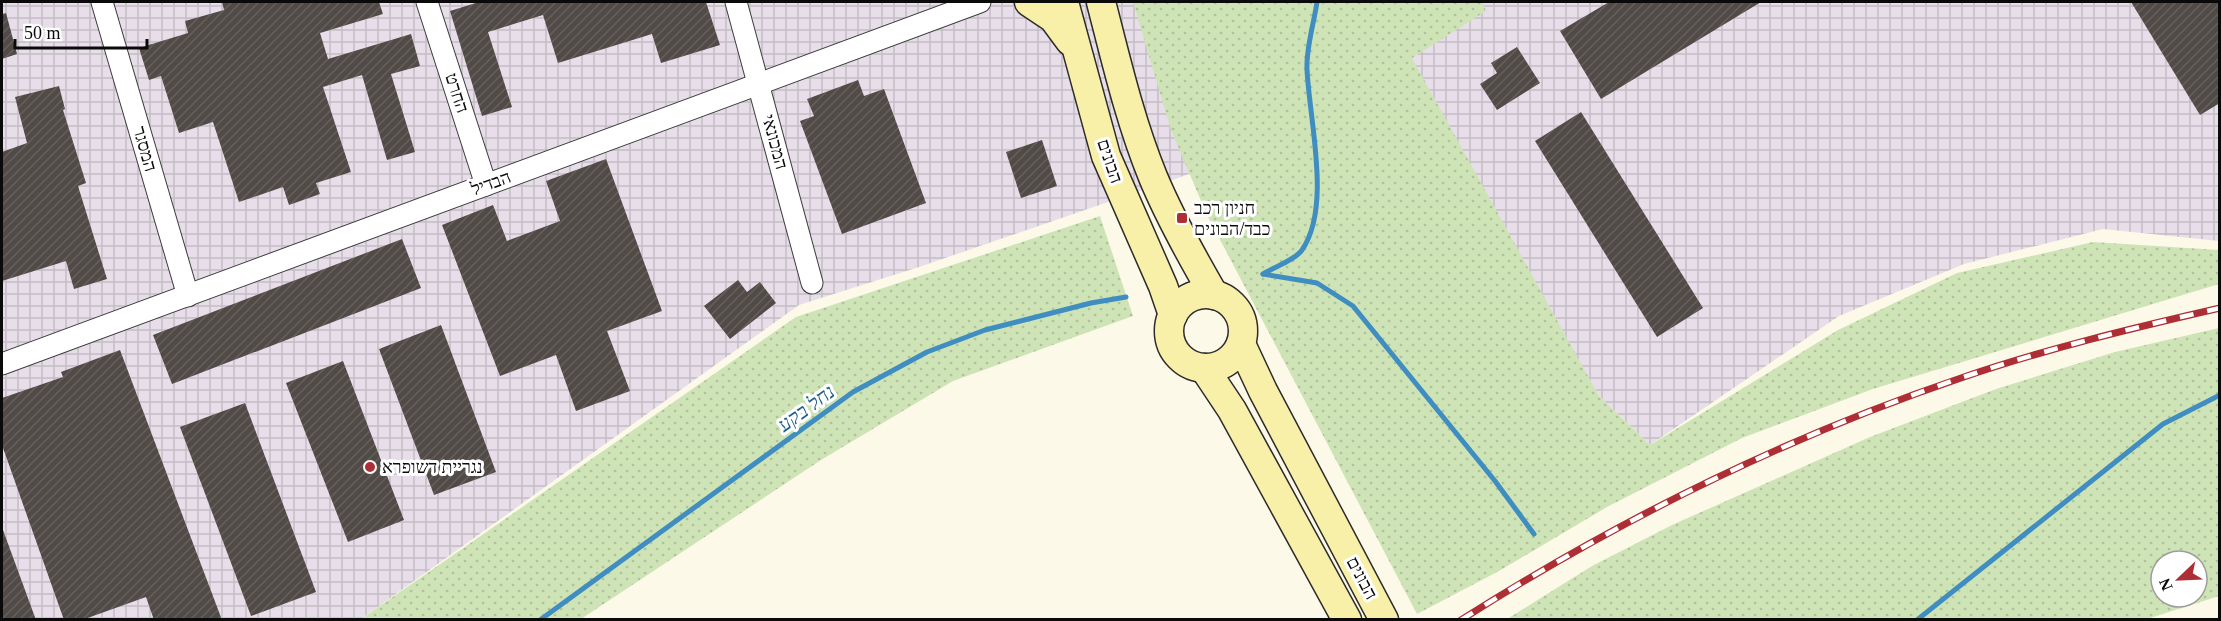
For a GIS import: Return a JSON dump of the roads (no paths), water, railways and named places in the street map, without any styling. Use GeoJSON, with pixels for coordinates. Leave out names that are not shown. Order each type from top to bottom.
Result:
{"type":"FeatureCollection","features":[{"type":"Feature","properties":{"kind":"street","name":"המסגר"},"geometry":{"type":"LineString","coordinates":[[102,2],[188,296]]}},
{"type":"Feature","properties":{"kind":"street","name":"החרט"},"geometry":{"type":"LineString","coordinates":[[428,2],[486,185]]}},
{"type":"Feature","properties":{"kind":"street","name":"המכונאי"},"geometry":{"type":"LineString","coordinates":[[736,2],[812,283]]}},
{"type":"Feature","properties":{"kind":"street","name":"הבדיל"},"geometry":{"type":"LineString","coordinates":[[2,364],[980,2]]}},
{"type":"Feature","properties":{"kind":"street"},"geometry":{"type":"LineString","coordinates":[[1029,2],[1053,18],[1076,50]]}},
{"type":"Feature","properties":{"kind":"street","name":"הבונים"},"geometry":{"type":"LineString","coordinates":[[1064,2],[1106,156],[1163,286],[1173,315]]}},
{"type":"Feature","properties":{"kind":"street","name":"הבונים"},"geometry":{"type":"LineString","coordinates":[[1101,2],[1150,170],[1189,253],[1214,295]]}},
{"type":"Feature","properties":{"kind":"street"},"geometry":{"type":"LineString","coordinates":[[1202,294],[1214,295],[1235,308],[1243,331],[1241,344],[1227,362],[1204,368],[1187,363],[1174,350],[1169,327],[1180,305],[1202,294]]}},
{"type":"Feature","properties":{"kind":"street","name":"הבונים"},"geometry":{"type":"LineString","coordinates":[[1241,344],[1268,401],[1384,620]]}},
{"type":"Feature","properties":{"kind":"street","name":"הבונים"},"geometry":{"type":"LineString","coordinates":[[1204,368],[1247,436],[1347,620]]}},
{"type":"Feature","properties":{"kind":"waterway"},"geometry":{"type":"LineString","coordinates":[[1263,274],[1299,254],[1311,232],[1316,211],[1316,162],[1307,61],[1317,2]]}},
{"type":"Feature","properties":{"kind":"waterway"},"geometry":{"type":"LineString","coordinates":[[1263,274],[1317,283],[1353,306],[1495,481],[1534,534]]}},
{"type":"Feature","properties":{"kind":"waterway","name":"נחל בקע"},"geometry":{"type":"LineString","coordinates":[[540,620],[853,392],[927,352],[985,330],[1091,303],[1126,297]]}},
{"type":"Feature","properties":{"kind":"waterway"},"geometry":{"type":"LineString","coordinates":[[1917,620],[2163,424],[2220,395]]}},
{"type":"Feature","properties":{"kind":"railway"},"geometry":{"type":"LineString","coordinates":[[1461,620],[1642,515],[1767,454],[1831,427],[1961,378],[2057,348],[2220,308]]}},
{"type":"Feature","properties":{"kind":"place","name":"חניון רכב כבד/הבונים"},"geometry":{"type":"Point","coordinates":[1182,218]}},
{"type":"Feature","properties":{"kind":"place","name":"נגריית דשופרא"},"geometry":{"type":"Point","coordinates":[370,467]}}]}
